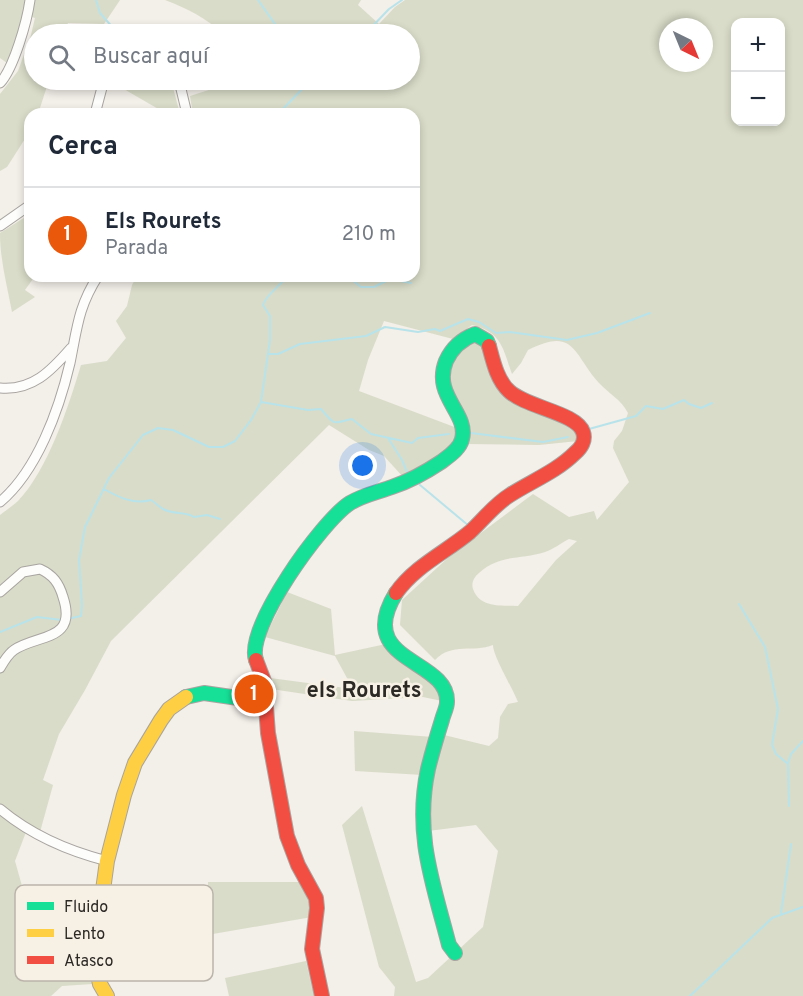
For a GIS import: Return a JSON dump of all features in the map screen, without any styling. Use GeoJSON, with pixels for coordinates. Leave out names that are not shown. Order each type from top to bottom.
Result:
{"type":"FeatureCollection","features":[{"type":"Feature","properties":{"kind":"street"},"geometry":{"type":"LineString","coordinates":[[0,83],[8,73],[15,54],[30,0]]}},
{"type":"Feature","properties":{"kind":"street"},"geometry":{"type":"LineString","coordinates":[[97,108],[101,90]]}},
{"type":"Feature","properties":{"kind":"street"},"geometry":{"type":"LineString","coordinates":[[180,90],[185,108]]}},
{"type":"Feature","properties":{"kind":"street"},"geometry":{"type":"LineString","coordinates":[[0,226],[24,209]]}},
{"type":"Feature","properties":{"kind":"street"},"geometry":{"type":"LineString","coordinates":[[0,502],[18,484],[44,440],[58,406],[83,303],[95,282]]}},
{"type":"Feature","properties":{"kind":"street"},"geometry":{"type":"LineString","coordinates":[[322,996],[312,950],[316,898],[298,865],[287,836],[268,733],[264,681],[254,656],[255,644],[302,553],[350,502],[412,480],[455,451],[463,436],[463,426],[444,391],[443,371],[451,350],[468,336],[475,334],[487,341],[499,377],[506,389],[526,403],[568,418],[581,428],[584,435],[580,447],[569,458],[501,501],[467,534],[417,571],[399,589],[386,613],[386,629],[392,645],[405,658],[438,680],[444,686],[447,694],[447,702],[428,770],[422,823],[427,862],[449,945],[455,953]]}},
{"type":"Feature","properties":{"kind":"street"},"geometry":{"type":"LineString","coordinates":[[0,388],[20,388],[38,380],[72,347]]}},
{"type":"Feature","properties":{"kind":"street"},"geometry":{"type":"LineString","coordinates":[[0,592],[23,572],[40,569],[56,580],[66,612],[60,628],[50,637],[15,649],[6,657],[0,668]]}},
{"type":"Feature","properties":{"kind":"street"},"geometry":{"type":"LineString","coordinates":[[104,885],[107,861],[132,770],[146,743],[169,709],[183,698],[204,693],[265,702]]}},
{"type":"Feature","properties":{"kind":"street"},"geometry":{"type":"LineString","coordinates":[[0,808],[15,821],[43,837],[72,850],[107,861]]}},
{"type":"Feature","properties":{"kind":"street"},"geometry":{"type":"LineString","coordinates":[[100,981],[107,996]]}},
{"type":"Feature","properties":{"kind":"green space"},"geometry":{"type":"Polygon","coordinates":[[[0,0],[25,0],[20,27],[7,63],[0,58],[0,0]]]}},
{"type":"Feature","properties":{"kind":"green space"},"geometry":{"type":"Polygon","coordinates":[[[34,0],[120,0],[104,24],[34,24],[35,18],[32,17],[34,0]]]}},
{"type":"Feature","properties":{"kind":"green space"},"geometry":{"type":"Polygon","coordinates":[[[165,0],[361,0],[358,5],[379,24],[211,24],[165,0]]]}},
{"type":"Feature","properties":{"kind":"green space"},"geometry":{"type":"Polygon","coordinates":[[[405,0],[803,0],[803,996],[394,996],[395,987],[379,967],[342,825],[362,806],[416,982],[428,978],[483,927],[498,851],[476,825],[428,831],[433,777],[444,735],[489,746],[498,738],[500,717],[508,704],[518,702],[496,657],[493,645],[448,651],[435,660],[400,625],[402,600],[450,556],[533,494],[569,517],[594,511],[597,520],[629,482],[613,448],[614,441],[622,431],[628,413],[618,400],[599,383],[578,353],[564,342],[543,343],[528,350],[512,374],[500,343],[490,332],[482,328],[472,325],[453,339],[384,321],[368,360],[359,391],[457,428],[453,446],[422,469],[404,478],[384,456],[369,450],[329,425],[111,641],[59,734],[43,780],[53,785],[40,832],[26,832],[15,861],[22,885],[15,885],[15,981],[92,981],[92,984],[62,986],[51,996],[0,996],[0,515],[18,501],[39,472],[64,417],[81,365],[107,361],[126,338],[116,321],[127,306],[134,282],[420,282],[420,108],[192,108],[190,96],[209,90],[420,90],[420,24],[379,24],[405,0]],[[569,539],[545,552],[495,563],[477,575],[472,587],[476,595],[486,603],[518,606],[556,560],[577,541],[569,539]]]}},
{"type":"Feature","properties":{"kind":"green space"},"geometry":{"type":"Polygon","coordinates":[[[24,54],[24,90],[46,90],[40,108],[24,108],[24,140],[7,167],[0,171],[0,94],[18,71],[24,54]]]}},
{"type":"Feature","properties":{"kind":"green space"},"geometry":{"type":"Polygon","coordinates":[[[126,90],[174,90],[178,108],[157,108],[126,90]]]}},
{"type":"Feature","properties":{"kind":"green space"},"geometry":{"type":"Polygon","coordinates":[[[24,218],[24,282],[31,282],[25,290],[35,297],[12,312],[2,263],[0,233],[24,218]]]}},
{"type":"Feature","properties":{"kind":"green space"},"geometry":{"type":"Polygon","coordinates":[[[475,340],[482,345],[495,382],[569,424],[578,433],[578,441],[539,445],[466,444],[453,402],[450,372],[453,359],[461,348],[475,340]]]}},
{"type":"Feature","properties":{"kind":"green space"},"geometry":{"type":"Polygon","coordinates":[[[287,592],[331,609],[335,655],[386,644],[436,685],[442,701],[423,697],[352,701],[271,689],[270,678],[353,689],[335,656],[265,637],[287,592]]]}},
{"type":"Feature","properties":{"kind":"green space"},"geometry":{"type":"Polygon","coordinates":[[[354,731],[433,737],[423,775],[355,771],[354,731]]]}},
{"type":"Feature","properties":{"kind":"green space"},"geometry":{"type":"Polygon","coordinates":[[[208,882],[303,882],[309,894],[312,917],[213,934],[213,885],[208,885],[208,882]]]}},
{"type":"Feature","properties":{"kind":"green space"},"geometry":{"type":"Polygon","coordinates":[[[306,961],[312,988],[317,996],[229,996],[225,978],[306,961]]]}},
{"type":"Feature","properties":{"kind":"waterway"},"geometry":{"type":"LineString","coordinates":[[96,0],[100,13],[110,24]]}},
{"type":"Feature","properties":{"kind":"waterway"},"geometry":{"type":"LineString","coordinates":[[258,0],[275,24]]}},
{"type":"Feature","properties":{"kind":"waterway"},"geometry":{"type":"LineString","coordinates":[[375,24],[402,0]]}},
{"type":"Feature","properties":{"kind":"waterway"},"geometry":{"type":"LineString","coordinates":[[284,108],[301,90]]}},
{"type":"Feature","properties":{"kind":"waterway"},"geometry":{"type":"LineString","coordinates":[[67,619],[81,616],[79,560],[85,527],[109,478],[143,435],[158,428],[173,430],[209,447],[223,447],[235,441],[251,420],[261,402],[270,340],[270,316],[263,305],[267,297],[282,282]]}},
{"type":"Feature","properties":{"kind":"waterway"},"geometry":{"type":"LineString","coordinates":[[355,282],[361,287],[374,287],[384,282]]}},
{"type":"Feature","properties":{"kind":"waterway"},"geometry":{"type":"LineString","coordinates":[[406,282],[411,283]]}},
{"type":"Feature","properties":{"kind":"waterway"},"geometry":{"type":"LineString","coordinates":[[268,354],[278,354],[300,344],[366,336],[385,327],[418,332],[435,329],[440,331],[468,319],[479,322],[496,333],[510,332],[567,340],[597,333],[650,313]]}},
{"type":"Feature","properties":{"kind":"waterway"},"geometry":{"type":"LineString","coordinates":[[589,429],[636,416],[646,406],[663,409],[684,400],[701,408],[712,403]]}},
{"type":"Feature","properties":{"kind":"waterway"},"geometry":{"type":"LineString","coordinates":[[261,402],[308,410],[321,409],[332,421],[352,419],[371,434],[412,443],[418,438],[449,434]]}},
{"type":"Feature","properties":{"kind":"waterway"},"geometry":{"type":"LineString","coordinates":[[471,433],[543,442],[568,437]]}},
{"type":"Feature","properties":{"kind":"waterway"},"geometry":{"type":"LineString","coordinates":[[388,438],[407,472]]}},
{"type":"Feature","properties":{"kind":"waterway"},"geometry":{"type":"LineString","coordinates":[[420,485],[469,526]]}},
{"type":"Feature","properties":{"kind":"waterway"},"geometry":{"type":"LineString","coordinates":[[104,489],[132,501],[151,500],[171,512],[194,517],[207,515],[220,519]]}},
{"type":"Feature","properties":{"kind":"waterway"},"geometry":{"type":"LineString","coordinates":[[739,604],[765,647],[778,709],[772,745],[776,754],[788,764],[789,806]]}},
{"type":"Feature","properties":{"kind":"waterway"},"geometry":{"type":"LineString","coordinates":[[0,632],[37,617],[62,620]]}},
{"type":"Feature","properties":{"kind":"waterway"},"geometry":{"type":"LineString","coordinates":[[788,763],[791,754],[803,741]]}},
{"type":"Feature","properties":{"kind":"waterway"},"geometry":{"type":"LineString","coordinates":[[781,913],[791,844]]}},
{"type":"Feature","properties":{"kind":"waterway"},"geometry":{"type":"LineString","coordinates":[[690,996],[772,918],[803,907]]}},
{"type":"Feature","properties":{"kind":"traffic: fast"},"geometry":{"type":"LineString","coordinates":[[256,660],[256,645],[262,624],[274,601],[305,552],[337,514],[355,500],[399,485],[424,473],[459,446],[463,430],[444,384],[443,373],[446,361],[458,344],[475,334],[487,341],[489,346]]}},
{"type":"Feature","properties":{"kind":"traffic: fast"},"geometry":{"type":"LineString","coordinates":[[396,593],[386,616],[386,633],[394,647],[434,676],[444,688],[447,702],[428,769],[423,815],[427,858],[449,945],[455,953]]}},
{"type":"Feature","properties":{"kind":"traffic: fast"},"geometry":{"type":"LineString","coordinates":[[186,697],[204,693],[265,702]]}},
{"type":"Feature","properties":{"kind":"traffic: slow"},"geometry":{"type":"LineString","coordinates":[[104,885],[107,861],[135,763],[169,709],[186,697]]}},
{"type":"Feature","properties":{"kind":"traffic: slow"},"geometry":{"type":"LineString","coordinates":[[99,981],[107,996]]}},
{"type":"Feature","properties":{"kind":"traffic: jam"},"geometry":{"type":"LineString","coordinates":[[396,593],[412,575],[470,532],[504,499],[560,465],[582,444],[584,438],[579,425],[517,397],[505,387],[498,376],[489,346]]}},
{"type":"Feature","properties":{"kind":"traffic: jam"},"geometry":{"type":"LineString","coordinates":[[256,660],[264,681],[268,733],[287,836],[298,865],[316,898],[312,949],[322,996]]}},
{"type":"Feature","properties":{"kind":"place","name":"Els Rourets"},"geometry":{"type":"Point","coordinates":[254,694]}},
{"type":"Feature","properties":{"kind":"district","name":"els Rourets"},"geometry":{"type":"Point","coordinates":[364,689]}}]}
